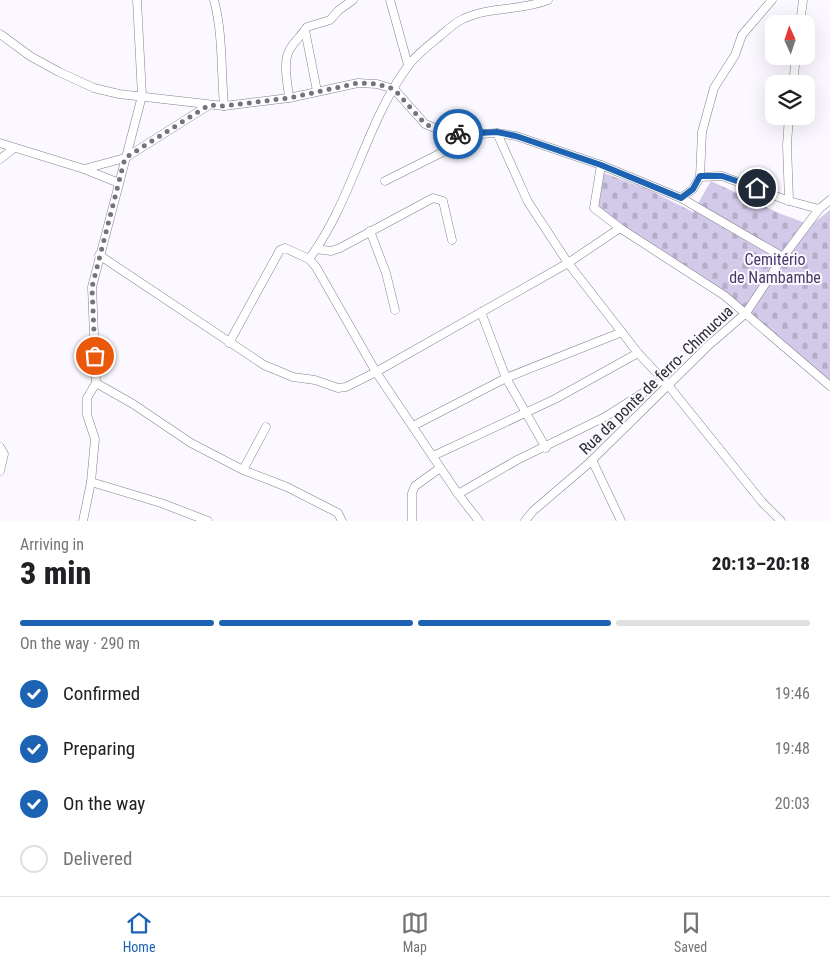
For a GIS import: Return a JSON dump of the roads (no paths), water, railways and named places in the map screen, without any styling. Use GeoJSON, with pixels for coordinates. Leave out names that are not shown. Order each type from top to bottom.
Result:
{"type":"FeatureCollection","features":[{"type":"Feature","properties":{"kind":"street"},"geometry":{"type":"LineString","coordinates":[[83,521],[91,482],[95,438],[87,416],[87,398],[96,383],[92,287],[142,96],[137,0]]}},
{"type":"Feature","properties":{"kind":"street"},"geometry":{"type":"LineString","coordinates":[[214,0],[220,23],[218,38],[224,106]]}},
{"type":"Feature","properties":{"kind":"street"},"geometry":{"type":"LineString","coordinates":[[289,98],[287,57],[291,48],[300,39],[307,27],[330,20],[339,10],[353,0]]}},
{"type":"Feature","properties":{"kind":"street"},"geometry":{"type":"LineString","coordinates":[[381,0],[390,2],[408,65]]}},
{"type":"Feature","properties":{"kind":"street"},"geometry":{"type":"LineString","coordinates":[[309,259],[343,200],[375,126],[408,65],[463,18],[498,8],[532,5],[548,0]]}},
{"type":"Feature","properties":{"kind":"street"},"geometry":{"type":"LineString","coordinates":[[681,198],[693,189],[700,176],[702,132],[711,96],[735,55],[742,35],[772,0]]}},
{"type":"Feature","properties":{"kind":"street"},"geometry":{"type":"LineString","coordinates":[[801,15],[803,0]]}},
{"type":"Feature","properties":{"kind":"street"},"geometry":{"type":"LineString","coordinates":[[305,30],[317,91]]}},
{"type":"Feature","properties":{"kind":"street"},"geometry":{"type":"LineString","coordinates":[[0,34],[30,56],[94,88],[119,94],[224,106],[289,98],[358,83],[377,84],[394,89],[425,124],[445,132],[464,135],[497,132],[516,136],[601,165],[681,198],[783,257]]}},
{"type":"Feature","properties":{"kind":"street"},"geometry":{"type":"LineString","coordinates":[[84,170],[125,158],[209,105]]}},
{"type":"Feature","properties":{"kind":"street"},"geometry":{"type":"LineString","coordinates":[[788,125],[787,145],[790,202]]}},
{"type":"Feature","properties":{"kind":"street"},"geometry":{"type":"LineString","coordinates":[[497,132],[528,202],[568,263],[638,353],[666,382],[762,502],[782,521]]}},
{"type":"Feature","properties":{"kind":"street"},"geometry":{"type":"LineString","coordinates":[[385,181],[453,147],[464,135]]}},
{"type":"Feature","properties":{"kind":"street"},"geometry":{"type":"LineString","coordinates":[[0,143],[119,183]]}},
{"type":"Feature","properties":{"kind":"street"},"geometry":{"type":"LineString","coordinates":[[0,159],[14,148]]}},
{"type":"Feature","properties":{"kind":"street"},"geometry":{"type":"LineString","coordinates":[[601,165],[594,208],[620,228],[704,281],[746,313],[830,386]]}},
{"type":"Feature","properties":{"kind":"street"},"geometry":{"type":"LineString","coordinates":[[700,176],[722,176],[790,202],[819,209]]}},
{"type":"Feature","properties":{"kind":"street"},"geometry":{"type":"LineString","coordinates":[[316,249],[331,251],[340,248],[428,200],[438,198],[443,201],[452,240]]}},
{"type":"Feature","properties":{"kind":"street","name":"Rua da ponte de ferro- Chimucua"},"geometry":{"type":"LineString","coordinates":[[525,521],[533,511],[592,460],[666,382],[746,313],[783,257],[819,209],[830,200]]}},
{"type":"Feature","properties":{"kind":"street"},"geometry":{"type":"LineString","coordinates":[[99,255],[264,365],[286,375],[315,380],[338,388],[376,372],[568,263],[620,228]]}},
{"type":"Feature","properties":{"kind":"street"},"geometry":{"type":"LineString","coordinates":[[370,231],[386,273],[395,310]]}},
{"type":"Feature","properties":{"kind":"street"},"geometry":{"type":"LineString","coordinates":[[229,343],[280,250],[285,248],[309,259],[376,372],[440,468],[479,521]]}},
{"type":"Feature","properties":{"kind":"street"},"geometry":{"type":"LineString","coordinates":[[481,312],[506,378],[546,448]]}},
{"type":"Feature","properties":{"kind":"street"},"geometry":{"type":"LineString","coordinates":[[413,426],[506,378],[622,332]]}},
{"type":"Feature","properties":{"kind":"street"},"geometry":{"type":"LineString","coordinates":[[433,456],[526,413],[638,353]]}},
{"type":"Feature","properties":{"kind":"street"},"geometry":{"type":"LineString","coordinates":[[458,494],[517,460],[546,448],[605,418],[666,382]]}},
{"type":"Feature","properties":{"kind":"street"},"geometry":{"type":"LineString","coordinates":[[96,383],[133,404],[191,443],[243,470],[287,487],[338,513],[342,521]]}},
{"type":"Feature","properties":{"kind":"street"},"geometry":{"type":"LineString","coordinates":[[243,470],[266,426]]}},
{"type":"Feature","properties":{"kind":"street"},"geometry":{"type":"LineString","coordinates":[[0,447],[4,460],[0,471]]}},
{"type":"Feature","properties":{"kind":"street"},"geometry":{"type":"LineString","coordinates":[[592,460],[621,521]]}},
{"type":"Feature","properties":{"kind":"street"},"geometry":{"type":"LineString","coordinates":[[412,521],[412,493],[415,486],[440,468]]}},
{"type":"Feature","properties":{"kind":"street"},"geometry":{"type":"LineString","coordinates":[[91,482],[160,503],[208,521]]}},
{"type":"Feature","properties":{"kind":"park label","name":"Cemitério de Nambambe"},"geometry":{"type":"Point","coordinates":[775,268]}}]}
